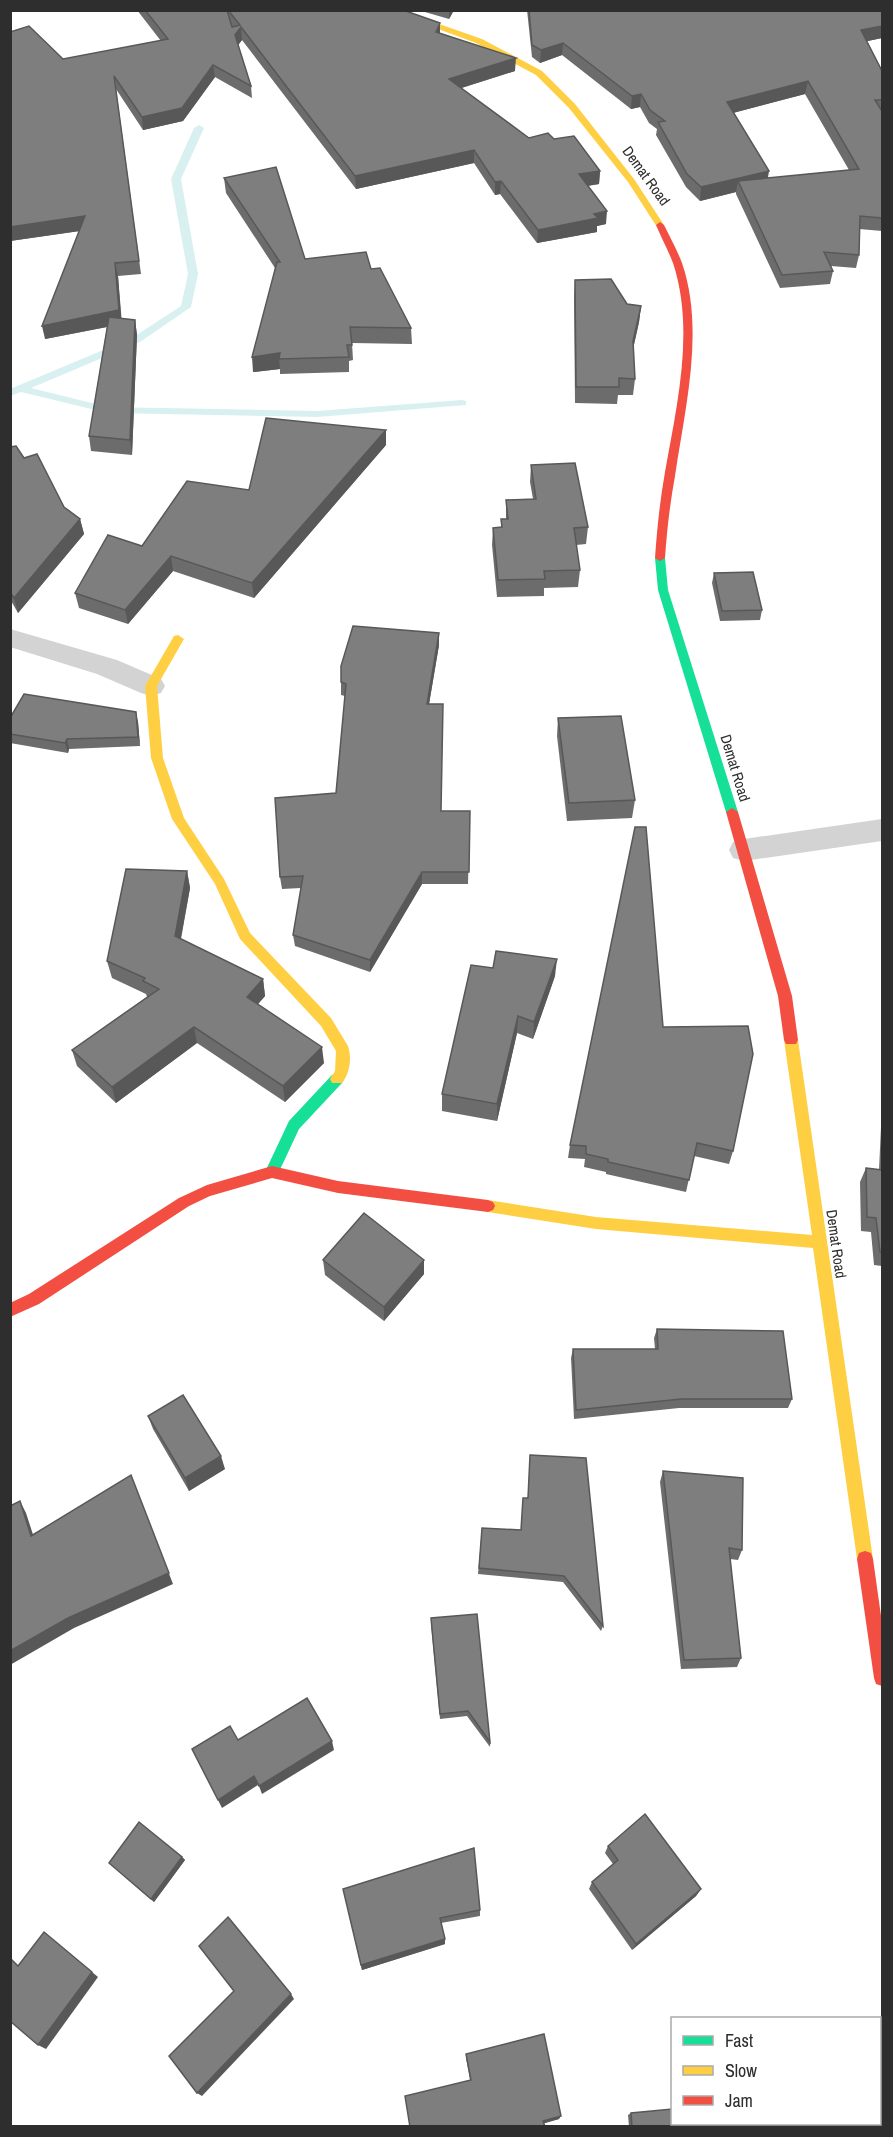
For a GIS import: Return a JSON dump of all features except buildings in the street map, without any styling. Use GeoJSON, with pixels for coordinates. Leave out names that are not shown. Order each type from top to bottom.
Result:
{"type":"FeatureCollection","features":[{"type":"Feature","properties":{"kind":"street","name":"Demat Road"},"geometry":{"type":"LineString","coordinates":[[390,10],[485,44],[531,67],[564,96],[643,194],[663,228],[677,262],[686,300],[689,342],[660,523],[658,559],[663,590],[744,850],[785,996],[882,1678]]}},
{"type":"Feature","properties":{"kind":"street"},"geometry":{"type":"LineString","coordinates":[[10,638],[107,667],[151,686]]}},
{"type":"Feature","properties":{"kind":"street"},"geometry":{"type":"LineString","coordinates":[[178,639],[151,686],[157,758],[178,819],[220,882],[245,936],[326,1022],[343,1050],[342,1073],[294,1125],[272,1172]]}},
{"type":"Feature","properties":{"kind":"street"},"geometry":{"type":"LineString","coordinates":[[744,850],[882,830]]}},
{"type":"Feature","properties":{"kind":"street"},"geometry":{"type":"LineString","coordinates":[[10,1310],[33,1299],[184,1202],[207,1191],[272,1172],[338,1187],[452,1201],[596,1223],[819,1242]]}},
{"type":"Feature","properties":{"kind":"waterway"},"geometry":{"type":"LineString","coordinates":[[10,393],[136,340],[186,307],[193,274],[176,179],[199,128]]}},
{"type":"Feature","properties":{"kind":"waterway"},"geometry":{"type":"LineString","coordinates":[[21,389],[108,410],[317,414],[462,403]]}},
{"type":"Feature","properties":{"kind":"traffic: fast"},"geometry":{"type":"LineString","coordinates":[[660,558],[663,590],[732,812]]}},
{"type":"Feature","properties":{"kind":"traffic: fast"},"geometry":{"type":"LineString","coordinates":[[272,1172],[294,1125],[337,1079]]}},
{"type":"Feature","properties":{"kind":"traffic: slow"},"geometry":{"type":"LineString","coordinates":[[390,10],[479,41],[539,73],[572,106],[631,181],[660,225]]}},
{"type":"Feature","properties":{"kind":"traffic: slow"},"geometry":{"type":"LineString","coordinates":[[178,639],[151,686],[157,758],[178,819],[220,882],[245,936],[326,1022],[343,1050],[342,1073],[337,1079]]}},
{"type":"Feature","properties":{"kind":"traffic: slow"},"geometry":{"type":"LineString","coordinates":[[791,1040],[865,1559]]}},
{"type":"Feature","properties":{"kind":"traffic: slow"},"geometry":{"type":"LineString","coordinates":[[488,1206],[596,1223],[819,1242]]}},
{"type":"Feature","properties":{"kind":"traffic: jam"},"geometry":{"type":"LineString","coordinates":[[660,225],[677,263],[686,304],[687,345],[684,388],[663,517],[660,558]]}},
{"type":"Feature","properties":{"kind":"traffic: jam"},"geometry":{"type":"LineString","coordinates":[[732,812],[785,996],[791,1040]]}},
{"type":"Feature","properties":{"kind":"traffic: jam"},"geometry":{"type":"LineString","coordinates":[[10,1310],[34,1299],[184,1202],[207,1191],[272,1172],[338,1187],[488,1206]]}},
{"type":"Feature","properties":{"kind":"traffic: jam"},"geometry":{"type":"LineString","coordinates":[[865,1559],[882,1678]]}}]}
